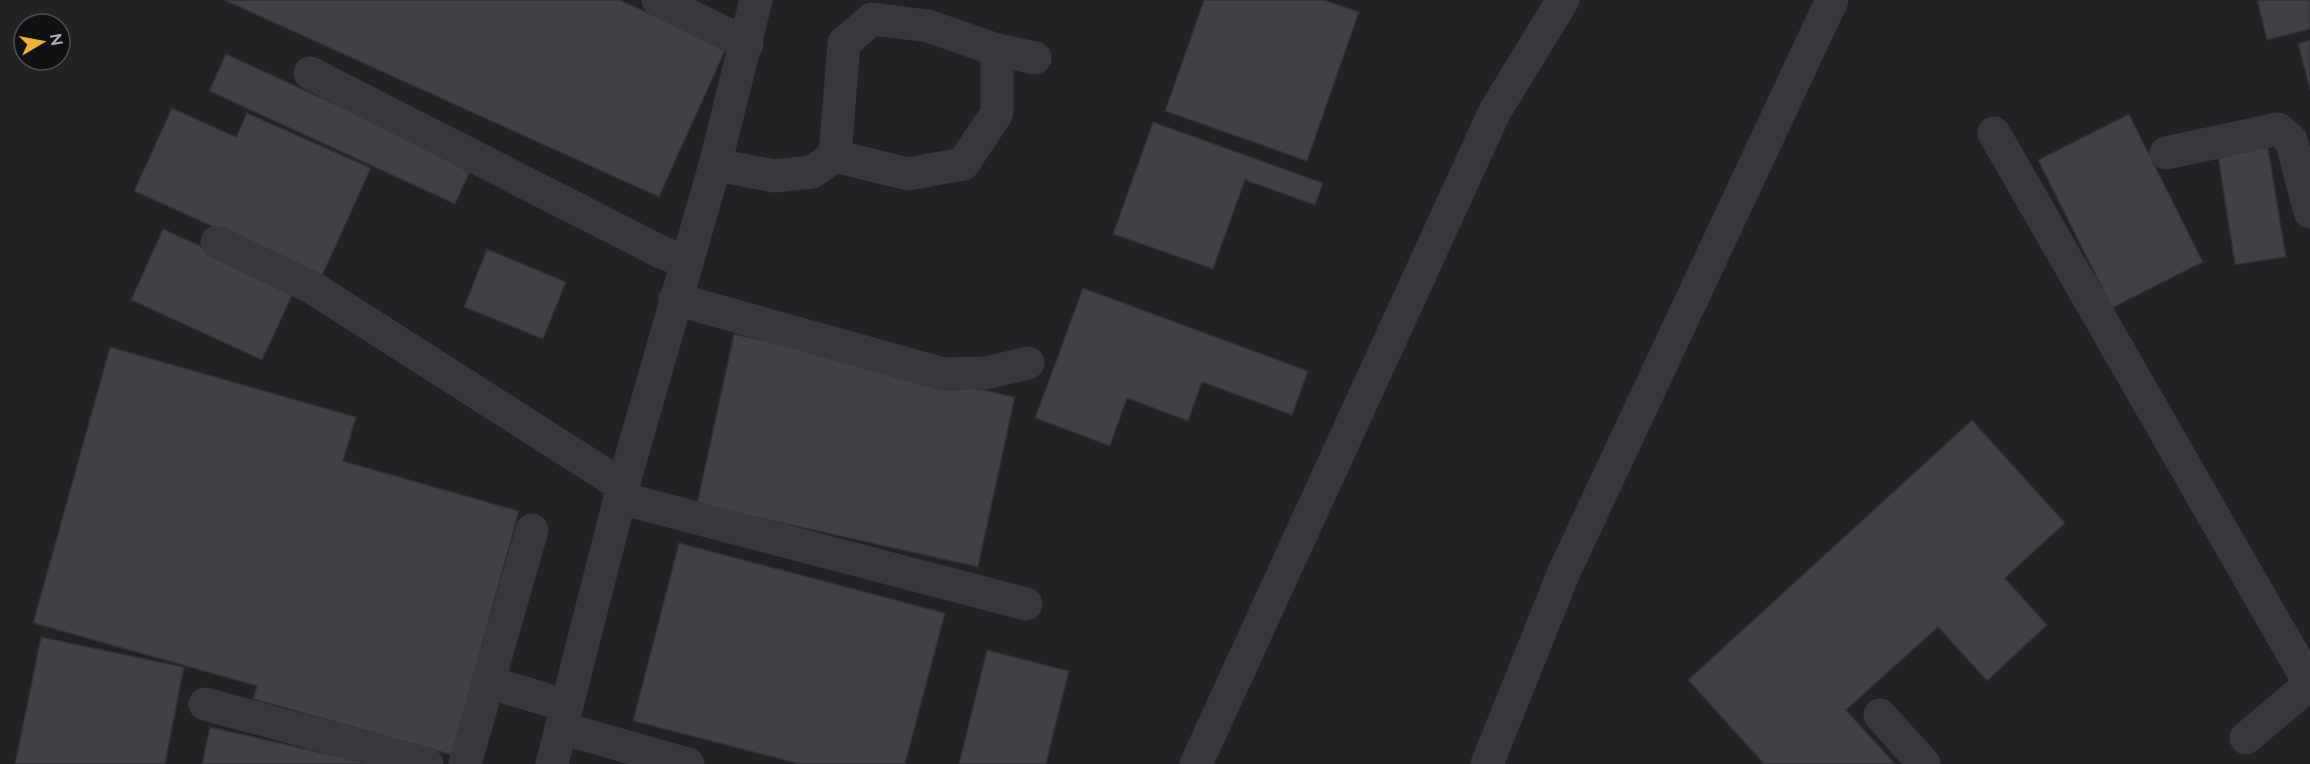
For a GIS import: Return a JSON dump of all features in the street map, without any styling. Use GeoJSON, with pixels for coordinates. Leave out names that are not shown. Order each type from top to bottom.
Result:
{"type":"FeatureCollection","features":[{"type":"Feature","properties":{"kind":"street"},"geometry":{"type":"LineString","coordinates":[[658,0],[747,44]]}},
{"type":"Feature","properties":{"kind":"street"},"geometry":{"type":"LineString","coordinates":[[552,764],[621,492],[715,165],[747,44],[756,0]]}},
{"type":"Feature","properties":{"kind":"street"},"geometry":{"type":"LineString","coordinates":[[1196,764],[1495,111],[1563,0]]}},
{"type":"Feature","properties":{"kind":"street"},"geometry":{"type":"LineString","coordinates":[[1487,764],[1564,572],[1832,0]]}},
{"type":"Feature","properties":{"kind":"street"},"geometry":{"type":"LineString","coordinates":[[835,156],[844,43],[872,19],[928,26],[997,50],[1035,58]]}},
{"type":"Feature","properties":{"kind":"street"},"geometry":{"type":"LineString","coordinates":[[715,165],[775,176],[812,172],[835,156],[908,174],[963,164],[997,113],[997,50]]}},
{"type":"Feature","properties":{"kind":"street"},"geometry":{"type":"LineString","coordinates":[[310,73],[661,252],[686,262]]}},
{"type":"Feature","properties":{"kind":"street"},"geometry":{"type":"LineString","coordinates":[[2166,153],[2277,129],[2291,140],[2310,212]]}},
{"type":"Feature","properties":{"kind":"street"},"geometry":{"type":"LineString","coordinates":[[1994,133],[2310,684],[2246,738]]}},
{"type":"Feature","properties":{"kind":"street"},"geometry":{"type":"LineString","coordinates":[[217,242],[313,288],[621,492],[1026,604]]}},
{"type":"Feature","properties":{"kind":"street"},"geometry":{"type":"LineString","coordinates":[[675,299],[943,374],[986,373],[1028,363]]}},
{"type":"Feature","properties":{"kind":"street"},"geometry":{"type":"LineString","coordinates":[[465,764],[532,530]]}},
{"type":"Feature","properties":{"kind":"street"},"geometry":{"type":"LineString","coordinates":[[488,682],[564,717],[688,764]]}},
{"type":"Feature","properties":{"kind":"street"},"geometry":{"type":"LineString","coordinates":[[205,704],[428,764]]}},
{"type":"Feature","properties":{"kind":"street"},"geometry":{"type":"LineString","coordinates":[[1880,715],[1924,764]]}},
{"type":"Feature","properties":{"kind":"shaded area"},"geometry":{"type":"Polygon","coordinates":[[[0,0],[2310,0],[2310,764],[0,764],[0,0]]]}},
{"type":"Feature","properties":{"kind":"building"},"geometry":{"type":"Polygon","coordinates":[[[224,0],[620,0],[726,48],[659,197],[224,0]]]}},
{"type":"Feature","properties":{"kind":"building"},"geometry":{"type":"Polygon","coordinates":[[[1204,0],[1324,0],[1359,12],[1307,161],[1165,111],[1204,0]]]}},
{"type":"Feature","properties":{"kind":"building"},"geometry":{"type":"Polygon","coordinates":[[[2257,0],[2310,0],[2310,29],[2267,40],[2257,0]]]}},
{"type":"Feature","properties":{"kind":"building"},"geometry":{"type":"Polygon","coordinates":[[[2310,40],[2310,90],[2298,44],[2310,40]]]}},
{"type":"Feature","properties":{"kind":"building"},"geometry":{"type":"Polygon","coordinates":[[[226,54],[472,167],[455,204],[209,91],[226,54]]]}},
{"type":"Feature","properties":{"kind":"building"},"geometry":{"type":"Polygon","coordinates":[[[172,108],[236,137],[247,113],[371,168],[322,276],[134,191],[172,108]]]}},
{"type":"Feature","properties":{"kind":"building"},"geometry":{"type":"Polygon","coordinates":[[[2129,114],[2203,262],[2112,308],[2038,160],[2129,114]]]}},
{"type":"Feature","properties":{"kind":"building"},"geometry":{"type":"Polygon","coordinates":[[[1153,122],[1323,183],[1315,205],[1245,180],[1213,269],[1113,234],[1153,122]]]}},
{"type":"Feature","properties":{"kind":"building"},"geometry":{"type":"Polygon","coordinates":[[[2267,142],[2286,257],[2235,265],[2217,150],[2267,142]]]}},
{"type":"Feature","properties":{"kind":"building"},"geometry":{"type":"Polygon","coordinates":[[[163,229],[295,289],[262,360],[131,300],[163,229]]]}},
{"type":"Feature","properties":{"kind":"building"},"geometry":{"type":"Polygon","coordinates":[[[487,249],[566,282],[543,339],[464,307],[487,249]]]}},
{"type":"Feature","properties":{"kind":"building"},"geometry":{"type":"Polygon","coordinates":[[[1083,288],[1308,371],[1292,415],[1202,382],[1188,421],[1127,398],[1110,446],[1035,418],[1083,288]]]}},
{"type":"Feature","properties":{"kind":"building"},"geometry":{"type":"Polygon","coordinates":[[[734,334],[1015,397],[978,567],[697,504],[734,334]]]}},
{"type":"Feature","properties":{"kind":"building"},"geometry":{"type":"Polygon","coordinates":[[[110,347],[356,417],[343,461],[519,511],[452,755],[253,699],[257,686],[33,623],[110,347]]]}},
{"type":"Feature","properties":{"kind":"building"},"geometry":{"type":"Polygon","coordinates":[[[1972,420],[2065,523],[2005,578],[2047,625],[1987,681],[1938,627],[1846,710],[1895,764],[1764,764],[1688,680],[1972,420]]]}},
{"type":"Feature","properties":{"kind":"building"},"geometry":{"type":"Polygon","coordinates":[[[679,543],[945,613],[905,764],[800,764],[633,721],[679,543]]]}},
{"type":"Feature","properties":{"kind":"building"},"geometry":{"type":"Polygon","coordinates":[[[41,637],[184,667],[165,764],[15,764],[41,637]]]}},
{"type":"Feature","properties":{"kind":"building"},"geometry":{"type":"Polygon","coordinates":[[[987,650],[1069,671],[1046,764],[959,764],[987,650]]]}},
{"type":"Feature","properties":{"kind":"building"},"geometry":{"type":"Polygon","coordinates":[[[210,727],[371,764],[202,764],[210,727]]]}}]}
